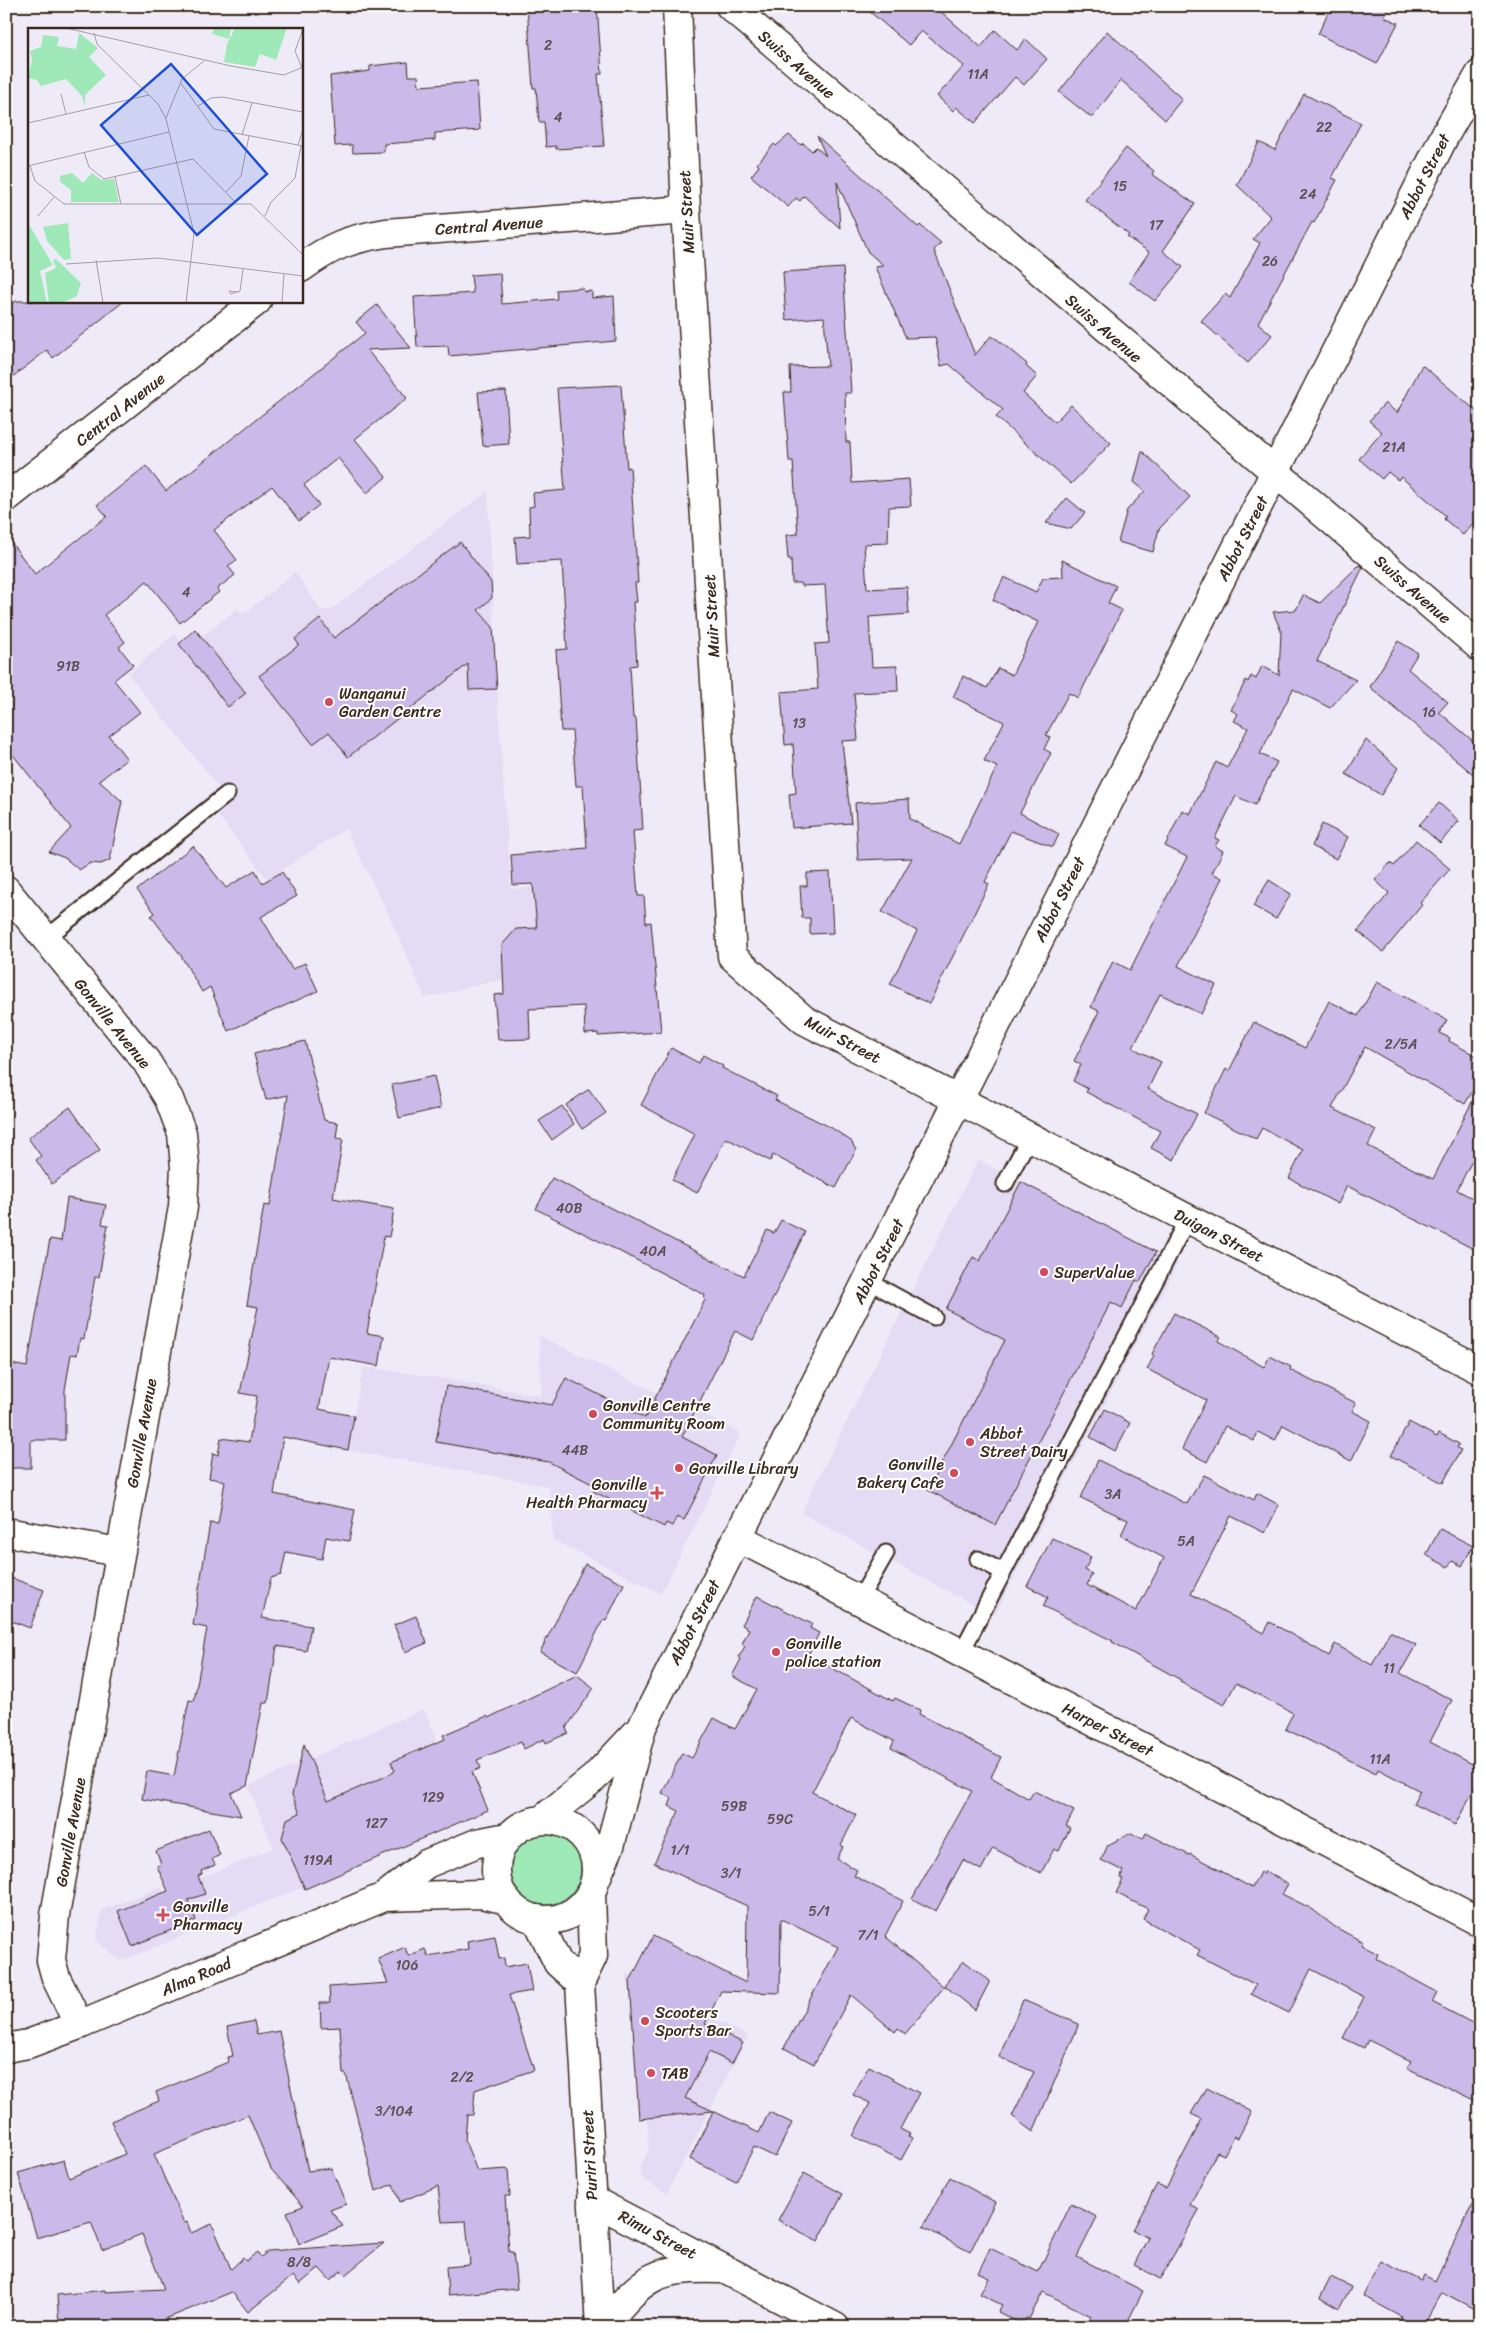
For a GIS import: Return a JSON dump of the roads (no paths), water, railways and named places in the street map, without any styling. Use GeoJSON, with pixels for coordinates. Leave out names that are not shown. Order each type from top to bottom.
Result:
{"type":"FeatureCollection","features":[{"type":"Feature","properties":{"kind":"street","name":"Muir Street"},"geometry":{"type":"LineString","coordinates":[[677,6],[686,210],[732,956],[804,1020],[959,1099]]}},
{"type":"Feature","properties":{"kind":"street","name":"Swiss Avenue"},"geometry":{"type":"LineString","coordinates":[[730,6],[1480,647]]}},
{"type":"Feature","properties":{"kind":"street","name":"Abbot Street"},"geometry":{"type":"LineString","coordinates":[[593,1888],[610,1846],[642,1727],[868,1282],[1445,134],[1480,74]]}},
{"type":"Feature","properties":{"kind":"street","name":"Central Avenue"},"geometry":{"type":"LineString","coordinates":[[302,267],[324,251],[355,238],[386,233],[686,210]]}},
{"type":"Feature","properties":{"kind":"street","name":"Central Avenue"},"geometry":{"type":"LineString","coordinates":[[6,498],[256,302]]}},
{"type":"Feature","properties":{"kind":"street","name":"Gonville Avenue"},"geometry":{"type":"LineString","coordinates":[[6,890],[146,1061],[169,1099],[182,1134],[186,1167],[183,1207],[119,1552],[55,1915],[51,1960],[56,1978],[78,2025]]}},
{"type":"Feature","properties":{"kind":"street","name":"Duigan Street"},"geometry":{"type":"LineString","coordinates":[[959,1099],[1480,1370]]}},
{"type":"Feature","properties":{"kind":"street"},"geometry":{"type":"LineString","coordinates":[[6,1532],[119,1552]]}},
{"type":"Feature","properties":{"kind":"street","name":"Harper Street"},"geometry":{"type":"LineString","coordinates":[[737,1537],[1480,1922]]}},
{"type":"Feature","properties":{"kind":"street","name":"Abbot Street"},"geometry":{"type":"LineString","coordinates":[[542,1819],[594,1778],[642,1727]]}},
{"type":"Feature","properties":{"kind":"street"},"geometry":{"type":"LineString","coordinates":[[542,1819],[558,1821],[573,1827],[585,1837],[593,1851],[597,1864],[593,1888],[582,1905],[568,1916],[553,1920],[537,1919],[519,1912],[504,1899],[497,1883],[496,1867],[499,1851],[508,1837],[529,1822],[542,1819]]}},
{"type":"Feature","properties":{"kind":"street","name":"Alma Road"},"geometry":{"type":"LineString","coordinates":[[6,2048],[28,2044],[78,2025],[384,1897],[426,1864],[477,1843],[508,1837]]}},
{"type":"Feature","properties":{"kind":"street","name":"Puriri Street"},"geometry":{"type":"LineString","coordinates":[[593,1888],[593,1956],[580,1983],[601,2327]]}},
{"type":"Feature","properties":{"kind":"street","name":"Alma Road"},"geometry":{"type":"LineString","coordinates":[[384,1897],[481,1894],[504,1899]]}},
{"type":"Feature","properties":{"kind":"street"},"geometry":{"type":"LineString","coordinates":[[537,1919],[558,1964],[580,1983]]}},
{"type":"Feature","properties":{"kind":"street","name":"Rimu Street"},"geometry":{"type":"LineString","coordinates":[[592,2200],[834,2327]]}},
{"type":"Feature","properties":{"kind":"street","name":"Rimu Street"},"geometry":{"type":"LineString","coordinates":[[601,2327],[644,2282],[666,2271],[691,2268],[724,2269]]}},
{"type":"Feature","properties":{"kind":"lane"},"geometry":{"type":"LineString","coordinates":[[45,939],[227,794]]}},
{"type":"Feature","properties":{"kind":"lane"},"geometry":{"type":"LineString","coordinates":[[1005,1184],[1030,1136]]}},
{"type":"Feature","properties":{"kind":"lane"},"geometry":{"type":"LineString","coordinates":[[961,1653],[1188,1218]]}},
{"type":"Feature","properties":{"kind":"lane"},"geometry":{"type":"LineString","coordinates":[[868,1282],[934,1317]]}},
{"type":"Feature","properties":{"kind":"lane"},"geometry":{"type":"LineString","coordinates":[[859,1600],[886,1553]]}},
{"type":"Feature","properties":{"kind":"lane"},"geometry":{"type":"LineString","coordinates":[[978,1559],[1003,1572]]}},
{"type":"Feature","properties":{"kind":"place","name":"Wanganui Garden Centre"},"geometry":{"type":"Point","coordinates":[329,702]}},
{"type":"Feature","properties":{"kind":"place","name":"SuperValue"},"geometry":{"type":"Point","coordinates":[1044,1272]}},
{"type":"Feature","properties":{"kind":"place","name":"Gonville Centre Community Room"},"geometry":{"type":"Point","coordinates":[593,1414]}},
{"type":"Feature","properties":{"kind":"place","name":"Abbot Street Dairy"},"geometry":{"type":"Point","coordinates":[970,1442]}},
{"type":"Feature","properties":{"kind":"place","name":"Gonville Library"},"geometry":{"type":"Point","coordinates":[679,1468]}},
{"type":"Feature","properties":{"kind":"place","name":"Gonville Bakery Cafe"},"geometry":{"type":"Point","coordinates":[954,1473]}},
{"type":"Feature","properties":{"kind":"place","name":"Gonville Health Pharmacy"},"geometry":{"type":"Point","coordinates":[657,1493]}},
{"type":"Feature","properties":{"kind":"place","name":"Gonville police station"},"geometry":{"type":"Point","coordinates":[776,1652]}},
{"type":"Feature","properties":{"kind":"place","name":"Gonville Pharmacy"},"geometry":{"type":"Point","coordinates":[163,1915]}},
{"type":"Feature","properties":{"kind":"place","name":"Scooters Sports Bar"},"geometry":{"type":"Point","coordinates":[645,2021]}},
{"type":"Feature","properties":{"kind":"place","name":"TAB"},"geometry":{"type":"Point","coordinates":[651,2073]}}]}
